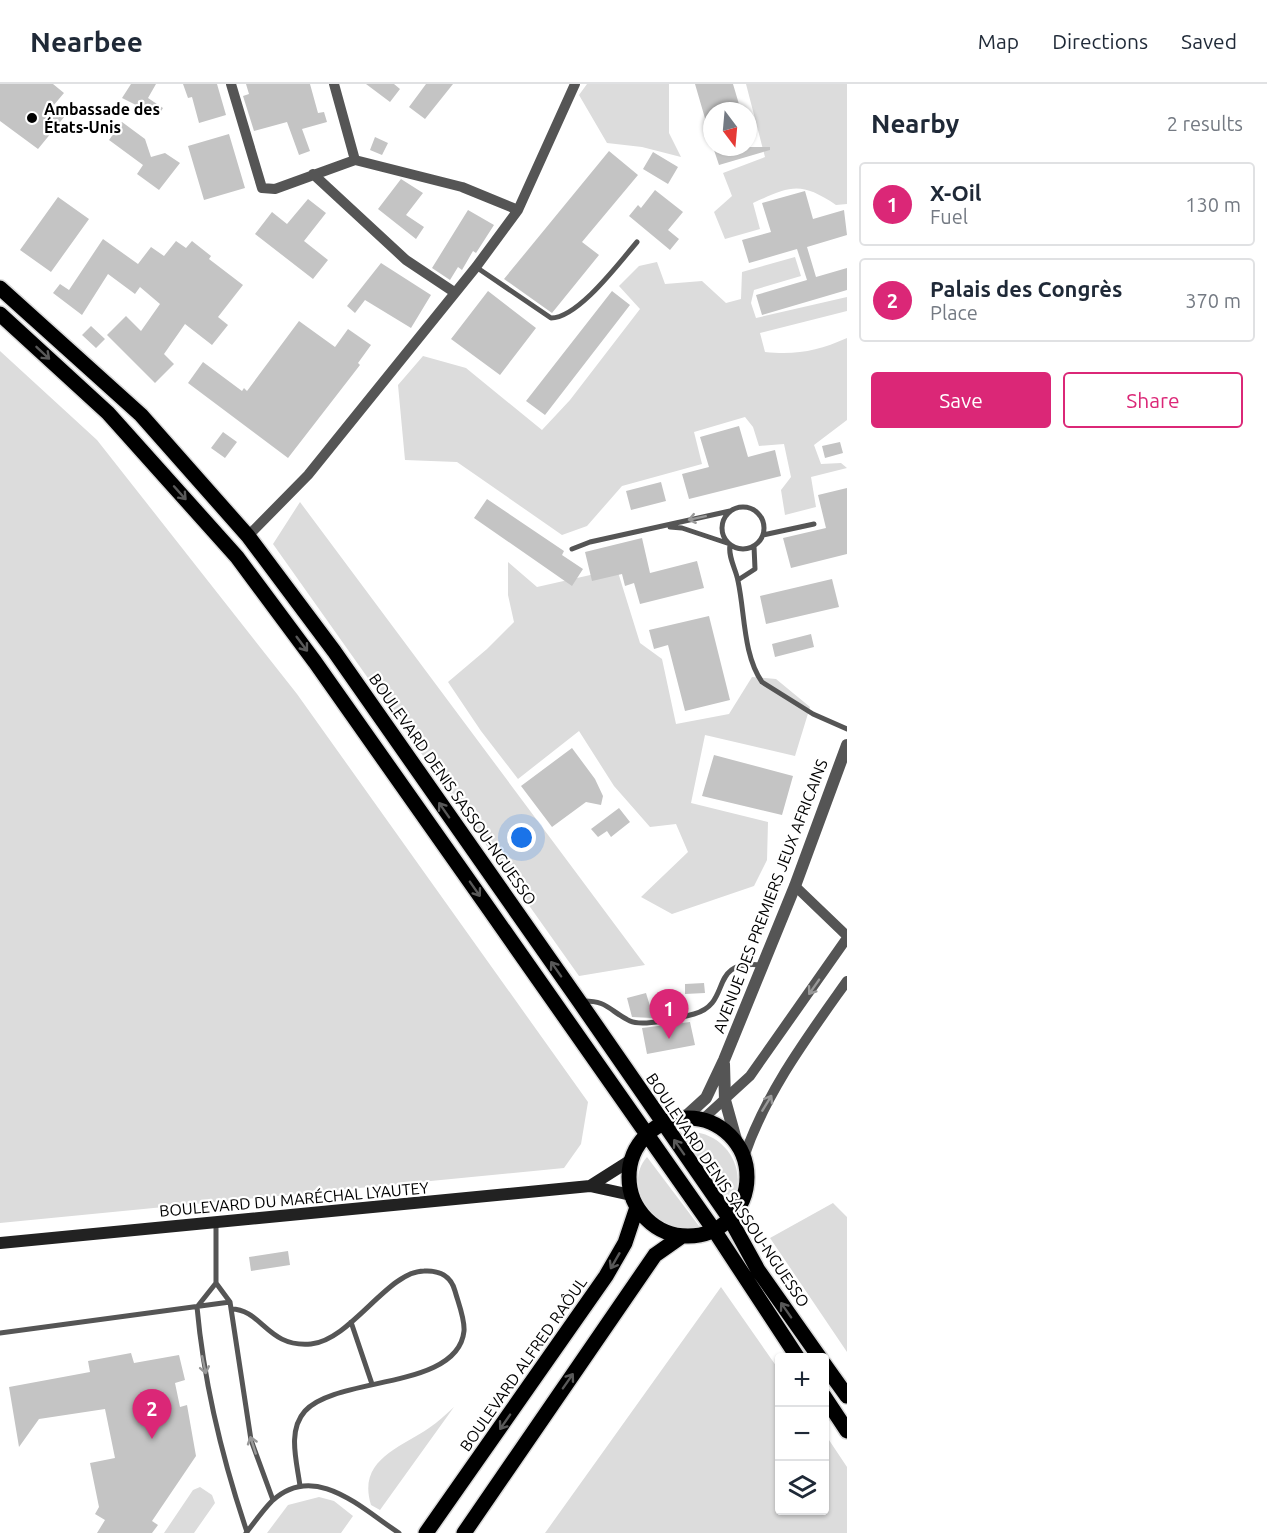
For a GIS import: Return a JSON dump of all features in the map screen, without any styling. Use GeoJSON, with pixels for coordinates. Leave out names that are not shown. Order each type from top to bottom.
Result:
{"type":"FeatureCollection","features":[{"type":"Feature","properties":{"kind":"main road","name":"BOULEVARD DENIS SASSOU-NGUESSO"},"geometry":{"type":"LineString","coordinates":[[0,288],[141,416],[248,536],[334,651],[579,1001],[730,1219],[758,1270],[816,1353]]}},
{"type":"Feature","properties":{"kind":"main road","name":"BOULEVARD DENIS SASSOU-NGUESSO"},"geometry":{"type":"LineString","coordinates":[[0,314],[108,413],[237,557],[322,672],[714,1230],[795,1353]]}},
{"type":"Feature","properties":{"kind":"main road"},"geometry":{"type":"LineString","coordinates":[[631,1160],[646,1134],[663,1123],[684,1118],[703,1119],[722,1128],[741,1150],[748,1173],[746,1190],[740,1206],[730,1219],[714,1230],[698,1235],[682,1236],[664,1231],[649,1221],[634,1201]]}},
{"type":"Feature","properties":{"kind":"main road","name":"BOULEVARD DU MARÉCHAL LYAUTEY"},"geometry":{"type":"LineString","coordinates":[[590,1186],[631,1160]]}},
{"type":"Feature","properties":{"kind":"main road","name":"BOULEVARD ALFRED RAÔUL"},"geometry":{"type":"LineString","coordinates":[[426,1533],[606,1276],[625,1243],[634,1201],[628,1178],[631,1160]]}},
{"type":"Feature","properties":{"kind":"main road","name":"BOULEVARD DU MARÉCHAL LYAUTEY"},"geometry":{"type":"LineString","coordinates":[[0,1244],[590,1186],[634,1201]]}},
{"type":"Feature","properties":{"kind":"main road"},"geometry":{"type":"LineString","coordinates":[[464,1533],[655,1256],[682,1236]]}},
{"type":"Feature","properties":{"kind":"main road"},"geometry":{"type":"LineString","coordinates":[[829,1370],[847,1396]]}},
{"type":"Feature","properties":{"kind":"main road"},"geometry":{"type":"LineString","coordinates":[[829,1402],[847,1431]]}},
{"type":"Feature","properties":{"kind":"street"},"geometry":{"type":"LineString","coordinates":[[231,84],[262,188],[275,189],[355,159],[462,187],[518,210]]}},
{"type":"Feature","properties":{"kind":"street"},"geometry":{"type":"LineString","coordinates":[[334,84],[355,159]]}},
{"type":"Feature","properties":{"kind":"street"},"geometry":{"type":"LineString","coordinates":[[248,536],[308,475],[476,267],[518,210],[576,84]]}},
{"type":"Feature","properties":{"kind":"street"},"geometry":{"type":"LineString","coordinates":[[313,174],[406,260],[454,292]]}},
{"type":"Feature","properties":{"kind":"street","name":"AVENUE DES PREMIERS JEUX AFRICAINS"},"geometry":{"type":"LineString","coordinates":[[684,1118],[706,1098],[724,1060],[795,886],[847,745]]}},
{"type":"Feature","properties":{"kind":"street"},"geometry":{"type":"LineString","coordinates":[[703,1119],[750,1076],[847,937],[795,886]]}},
{"type":"Feature","properties":{"kind":"street"},"geometry":{"type":"LineString","coordinates":[[741,1150],[759,1115],[799,1051],[847,981]]}},
{"type":"Feature","properties":{"kind":"street","name":"AVENUE DES PREMIERS JEUX AFRICAINS"},"geometry":{"type":"LineString","coordinates":[[724,1060],[725,1100],[741,1150]]}},
{"type":"Feature","properties":{"kind":"lane"},"geometry":{"type":"LineString","coordinates":[[476,267],[551,318],[558,318],[566,315],[597,287],[637,242]]}},
{"type":"Feature","properties":{"kind":"lane"},"geometry":{"type":"LineString","coordinates":[[572,549],[612,537],[666,527],[730,511],[736,507],[752,509],[762,520],[763,535]]}},
{"type":"Feature","properties":{"kind":"lane"},"geometry":{"type":"LineString","coordinates":[[730,511],[721,526],[729,544],[729,555],[738,580],[751,654],[762,682],[813,714],[847,729]]}},
{"type":"Feature","properties":{"kind":"lane"},"geometry":{"type":"LineString","coordinates":[[666,527],[682,528],[745,549],[754,546],[763,535],[814,524]]}},
{"type":"Feature","properties":{"kind":"lane"},"geometry":{"type":"LineString","coordinates":[[738,580],[755,568],[754,546]]}},
{"type":"Feature","properties":{"kind":"lane"},"geometry":{"type":"LineString","coordinates":[[579,1001],[600,1001],[634,1022],[685,1016],[700,1012],[710,1005],[729,970],[746,963],[763,966]]}},
{"type":"Feature","properties":{"kind":"lane"},"geometry":{"type":"LineString","coordinates":[[216,1222],[216,1283],[230,1302],[251,1440],[273,1500]]}},
{"type":"Feature","properties":{"kind":"lane"},"geometry":{"type":"LineString","coordinates":[[231,1309],[249,1313],[270,1334],[288,1343],[313,1344],[326,1339],[351,1322],[392,1286],[421,1270],[441,1272],[453,1284],[465,1330],[458,1349],[438,1365],[411,1376],[372,1384],[322,1400],[306,1410],[297,1422],[294,1441],[300,1486]]}},
{"type":"Feature","properties":{"kind":"lane"},"geometry":{"type":"LineString","coordinates":[[216,1283],[197,1307],[201,1352],[224,1463],[246,1532]]}},
{"type":"Feature","properties":{"kind":"lane"},"geometry":{"type":"LineString","coordinates":[[0,1333],[230,1302]]}},
{"type":"Feature","properties":{"kind":"lane"},"geometry":{"type":"LineString","coordinates":[[351,1322],[372,1384]]}},
{"type":"Feature","properties":{"kind":"lane"},"geometry":{"type":"LineString","coordinates":[[246,1532],[273,1500],[300,1486],[314,1485],[333,1489],[399,1533]]}},
{"type":"Feature","properties":{"kind":"shaded area"},"geometry":{"type":"Polygon","coordinates":[[[587,84],[669,84],[669,133],[681,157],[642,147],[607,143],[579,95],[587,84]]]}},
{"type":"Feature","properties":{"kind":"shaded area"},"geometry":{"type":"Polygon","coordinates":[[[746,84],[847,84],[847,204],[836,205],[804,189],[786,190],[753,203],[760,229],[725,239],[714,212],[732,196],[723,173],[765,157],[757,126],[757,102],[751,102],[746,84]]]}},
{"type":"Feature","properties":{"kind":"shaded area"},"geometry":{"type":"Polygon","coordinates":[[[795,257],[801,276],[754,290],[751,303],[756,318],[847,297],[847,311],[760,333],[765,352],[777,353],[807,351],[847,338],[847,420],[814,445],[821,464],[841,463],[847,468],[811,477],[816,507],[785,515],[781,490],[791,477],[784,444],[759,446],[753,427],[745,417],[694,432],[702,464],[622,486],[587,526],[562,535],[457,462],[405,460],[398,385],[423,356],[466,368],[542,430],[570,400],[640,309],[619,286],[639,266],[657,262],[665,284],[702,281],[726,303],[741,299],[742,272],[795,257]]]}},
{"type":"Feature","properties":{"kind":"shaded area"},"geometry":{"type":"Polygon","coordinates":[[[0,351],[97,440],[297,694],[588,1102],[581,1144],[564,1168],[0,1223],[0,351]]]}},
{"type":"Feature","properties":{"kind":"shaded area"},"geometry":{"type":"Polygon","coordinates":[[[300,502],[645,965],[579,976],[273,544],[300,502]]]}},
{"type":"Feature","properties":{"kind":"shaded area"},"geometry":{"type":"Polygon","coordinates":[[[508,562],[537,587],[617,569],[640,643],[662,659],[676,724],[729,714],[752,677],[776,679],[810,707],[795,756],[705,735],[691,803],[768,822],[767,860],[754,886],[672,914],[641,897],[688,852],[676,824],[650,827],[614,786],[579,731],[518,779],[481,731],[448,682],[487,649],[514,622],[508,595],[508,562]]]}},
{"type":"Feature","properties":{"kind":"shaded area"},"geometry":{"type":"Polygon","coordinates":[[[691,1132],[715,1139],[732,1157],[738,1180],[731,1204],[681,1133],[691,1132]]]}},
{"type":"Feature","properties":{"kind":"shaded area"},"geometry":{"type":"Polygon","coordinates":[[[647,1157],[699,1226],[685,1229],[671,1226],[649,1209],[641,1197],[638,1183],[640,1170],[647,1157]]]}},
{"type":"Feature","properties":{"kind":"shaded area"},"geometry":{"type":"Polygon","coordinates":[[[833,1203],[847,1217],[847,1352],[770,1238],[833,1203]]]}},
{"type":"Feature","properties":{"kind":"shaded area"},"geometry":{"type":"Polygon","coordinates":[[[721,1287],[775,1364],[775,1515],[829,1515],[829,1440],[847,1467],[847,1533],[545,1533],[721,1287]]]}},
{"type":"Feature","properties":{"kind":"shaded area"},"geometry":{"type":"Polygon","coordinates":[[[454,1407],[380,1510],[371,1505],[368,1490],[370,1477],[376,1466],[394,1449],[432,1426],[454,1407]]]}},
{"type":"Feature","properties":{"kind":"shaded area"},"geometry":{"type":"Polygon","coordinates":[[[200,1487],[212,1495],[215,1503],[194,1533],[164,1533],[193,1490],[200,1487]]]}},
{"type":"Feature","properties":{"kind":"shaded area"},"geometry":{"type":"Polygon","coordinates":[[[319,1497],[334,1501],[353,1516],[341,1533],[267,1533],[288,1505],[319,1497]]]}},
{"type":"Feature","properties":{"kind":"building","name":"Ambassade des États-Unis"},"geometry":{"type":"Polygon","coordinates":[[[0,84],[53,84],[64,93],[53,106],[65,116],[38,149],[0,121],[0,84]]]}},
{"type":"Feature","properties":{"kind":"building"},"geometry":{"type":"Polygon","coordinates":[[[131,84],[156,84],[148,98],[163,108],[158,116],[122,98],[131,84]]]}},
{"type":"Feature","properties":{"kind":"building"},"geometry":{"type":"Polygon","coordinates":[[[183,84],[217,84],[226,115],[199,123],[192,97],[188,98],[183,84]]]}},
{"type":"Feature","properties":{"kind":"building"},"geometry":{"type":"Polygon","coordinates":[[[246,84],[310,84],[318,113],[324,112],[327,122],[302,129],[310,151],[299,155],[287,122],[254,131],[243,96],[249,94],[246,84]]]}},
{"type":"Feature","properties":{"kind":"building"},"geometry":{"type":"Polygon","coordinates":[[[366,84],[394,84],[400,89],[390,102],[366,84]]]}},
{"type":"Feature","properties":{"kind":"building"},"geometry":{"type":"Polygon","coordinates":[[[426,84],[453,84],[425,119],[409,107],[426,84]]]}},
{"type":"Feature","properties":{"kind":"building"},"geometry":{"type":"Polygon","coordinates":[[[695,84],[733,84],[738,102],[703,102],[703,111],[695,84]]]}},
{"type":"Feature","properties":{"kind":"building"},"geometry":{"type":"Polygon","coordinates":[[[122,122],[145,139],[151,157],[165,153],[180,163],[159,190],[137,174],[143,165],[109,140],[122,122]]]}},
{"type":"Feature","properties":{"kind":"building"},"geometry":{"type":"Polygon","coordinates":[[[229,134],[245,188],[204,200],[188,146],[229,134]]]}},
{"type":"Feature","properties":{"kind":"building"},"geometry":{"type":"Polygon","coordinates":[[[375,137],[388,143],[382,155],[370,150],[375,137]]]}},
{"type":"Feature","properties":{"kind":"building"},"geometry":{"type":"Polygon","coordinates":[[[757,147],[770,147],[770,150],[757,154],[757,147]]]}},
{"type":"Feature","properties":{"kind":"building"},"geometry":{"type":"Polygon","coordinates":[[[609,151],[638,175],[582,242],[599,255],[552,313],[504,279],[609,151]]]}},
{"type":"Feature","properties":{"kind":"building"},"geometry":{"type":"Polygon","coordinates":[[[653,152],[678,167],[668,184],[643,169],[653,152]]]}},
{"type":"Feature","properties":{"kind":"building"},"geometry":{"type":"Polygon","coordinates":[[[716,156],[750,156],[719,165],[716,156]]]}},
{"type":"Feature","properties":{"kind":"building"},"geometry":{"type":"Polygon","coordinates":[[[401,179],[423,193],[406,215],[424,227],[416,239],[378,209],[401,179]]]}},
{"type":"Feature","properties":{"kind":"building"},"geometry":{"type":"Polygon","coordinates":[[[655,190],[683,212],[668,230],[679,239],[670,250],[629,216],[638,205],[641,208],[655,190]]]}},
{"type":"Feature","properties":{"kind":"building"},"geometry":{"type":"Polygon","coordinates":[[[805,191],[813,219],[844,210],[847,235],[807,247],[816,277],[847,268],[847,290],[762,315],[756,295],[807,280],[797,249],[749,263],[742,240],[771,232],[762,203],[805,191]]]}},
{"type":"Feature","properties":{"kind":"building"},"geometry":{"type":"Polygon","coordinates":[[[58,197],[89,219],[51,272],[20,250],[58,197]]]}},
{"type":"Feature","properties":{"kind":"building"},"geometry":{"type":"Polygon","coordinates":[[[308,199],[326,213],[304,241],[328,260],[313,279],[255,234],[272,212],[287,224],[308,199]]]}},
{"type":"Feature","properties":{"kind":"building"},"geometry":{"type":"Polygon","coordinates":[[[468,210],[494,225],[476,253],[473,251],[462,270],[458,267],[450,280],[432,268],[468,210]]]}},
{"type":"Feature","properties":{"kind":"building"},"geometry":{"type":"Polygon","coordinates":[[[103,239],[138,264],[151,247],[164,256],[176,241],[186,248],[192,241],[211,256],[209,259],[243,285],[218,317],[228,325],[212,345],[185,324],[164,354],[174,364],[155,383],[107,335],[126,316],[141,331],[160,304],[140,287],[135,294],[108,274],[82,315],[53,293],[60,284],[69,290],[103,239]]]}},
{"type":"Feature","properties":{"kind":"building"},"geometry":{"type":"Polygon","coordinates":[[[381,263],[431,295],[411,328],[365,300],[355,313],[347,306],[381,263]]]}},
{"type":"Feature","properties":{"kind":"building"},"geometry":{"type":"Polygon","coordinates":[[[488,291],[536,328],[500,375],[451,339],[488,291]]]}},
{"type":"Feature","properties":{"kind":"building"},"geometry":{"type":"Polygon","coordinates":[[[612,291],[630,305],[545,415],[526,401],[612,291]]]}},
{"type":"Feature","properties":{"kind":"building"},"geometry":{"type":"Polygon","coordinates":[[[299,321],[335,347],[348,329],[371,345],[358,363],[360,365],[288,458],[188,383],[203,362],[242,391],[244,388],[247,391],[299,321]]]}},
{"type":"Feature","properties":{"kind":"building"},"geometry":{"type":"Polygon","coordinates":[[[91,326],[105,339],[96,348],[82,335],[91,326]]]}},
{"type":"Feature","properties":{"kind":"building"},"geometry":{"type":"Polygon","coordinates":[[[739,426],[748,457],[775,450],[781,476],[689,499],[682,474],[709,467],[700,437],[739,426]]]}},
{"type":"Feature","properties":{"kind":"building"},"geometry":{"type":"Polygon","coordinates":[[[223,432],[237,442],[225,458],[211,448],[223,432]]]}},
{"type":"Feature","properties":{"kind":"building"},"geometry":{"type":"Polygon","coordinates":[[[840,442],[843,453],[825,458],[822,446],[840,442]]]}},
{"type":"Feature","properties":{"kind":"building"},"geometry":{"type":"Polygon","coordinates":[[[661,482],[666,501],[631,510],[626,491],[661,482]]]}},
{"type":"Feature","properties":{"kind":"building"},"geometry":{"type":"Polygon","coordinates":[[[847,488],[847,554],[791,568],[783,538],[826,528],[818,495],[847,488]]]}},
{"type":"Feature","properties":{"kind":"building"},"geometry":{"type":"Polygon","coordinates":[[[487,499],[564,551],[562,555],[583,569],[572,586],[474,518],[487,499]]]}},
{"type":"Feature","properties":{"kind":"building"},"geometry":{"type":"Polygon","coordinates":[[[642,538],[650,573],[697,561],[704,588],[640,604],[634,583],[625,586],[622,574],[592,581],[585,552],[642,538]]]}},
{"type":"Feature","properties":{"kind":"building"},"geometry":{"type":"Polygon","coordinates":[[[832,579],[839,607],[766,624],[760,596],[832,579]]]}},
{"type":"Feature","properties":{"kind":"building"},"geometry":{"type":"Polygon","coordinates":[[[709,616],[730,700],[685,711],[668,645],[654,649],[649,630],[709,616]]]}},
{"type":"Feature","properties":{"kind":"building"},"geometry":{"type":"Polygon","coordinates":[[[811,634],[814,647],[775,657],[772,644],[811,634]]]}},
{"type":"Feature","properties":{"kind":"building"},"geometry":{"type":"Polygon","coordinates":[[[572,748],[595,779],[603,796],[601,805],[586,802],[552,827],[521,786],[572,748]]]}},
{"type":"Feature","properties":{"kind":"building"},"geometry":{"type":"Polygon","coordinates":[[[714,755],[793,776],[782,815],[702,796],[714,755]]]}},
{"type":"Feature","properties":{"kind":"building"},"geometry":{"type":"Polygon","coordinates":[[[619,808],[630,822],[611,837],[607,831],[598,837],[591,829],[619,808]]]}},
{"type":"Feature","properties":{"kind":"building"},"geometry":{"type":"Polygon","coordinates":[[[704,983],[705,993],[685,994],[685,984],[704,983]]]}},
{"type":"Feature","properties":{"kind":"building"},"geometry":{"type":"Polygon","coordinates":[[[646,993],[650,1006],[672,1001],[675,1014],[652,1018],[632,1017],[627,998],[646,993]]]}},
{"type":"Feature","properties":{"kind":"building"},"geometry":{"type":"Polygon","coordinates":[[[690,1022],[695,1045],[647,1054],[642,1028],[690,1022]]]}},
{"type":"Feature","properties":{"kind":"building"},"geometry":{"type":"Polygon","coordinates":[[[288,1251],[290,1265],[251,1271],[249,1257],[288,1251]]]}},
{"type":"Feature","properties":{"kind":"building"},"geometry":{"type":"Polygon","coordinates":[[[131,1353],[134,1363],[179,1355],[185,1380],[175,1383],[180,1407],[187,1405],[196,1456],[152,1521],[158,1525],[152,1533],[97,1533],[105,1520],[95,1514],[99,1507],[90,1463],[115,1458],[105,1409],[39,1419],[19,1447],[9,1387],[90,1372],[88,1361],[131,1353]]]}},
{"type":"Feature","properties":{"kind":"place","name":"Ambassade des États-Unis"},"geometry":{"type":"Point","coordinates":[32,118]}},
{"type":"Feature","properties":{"kind":"place","name":"X-Oil"},"geometry":{"type":"Point","coordinates":[669,1039]}},
{"type":"Feature","properties":{"kind":"place","name":"Palais des Congrès"},"geometry":{"type":"Point","coordinates":[152,1439]}}]}
